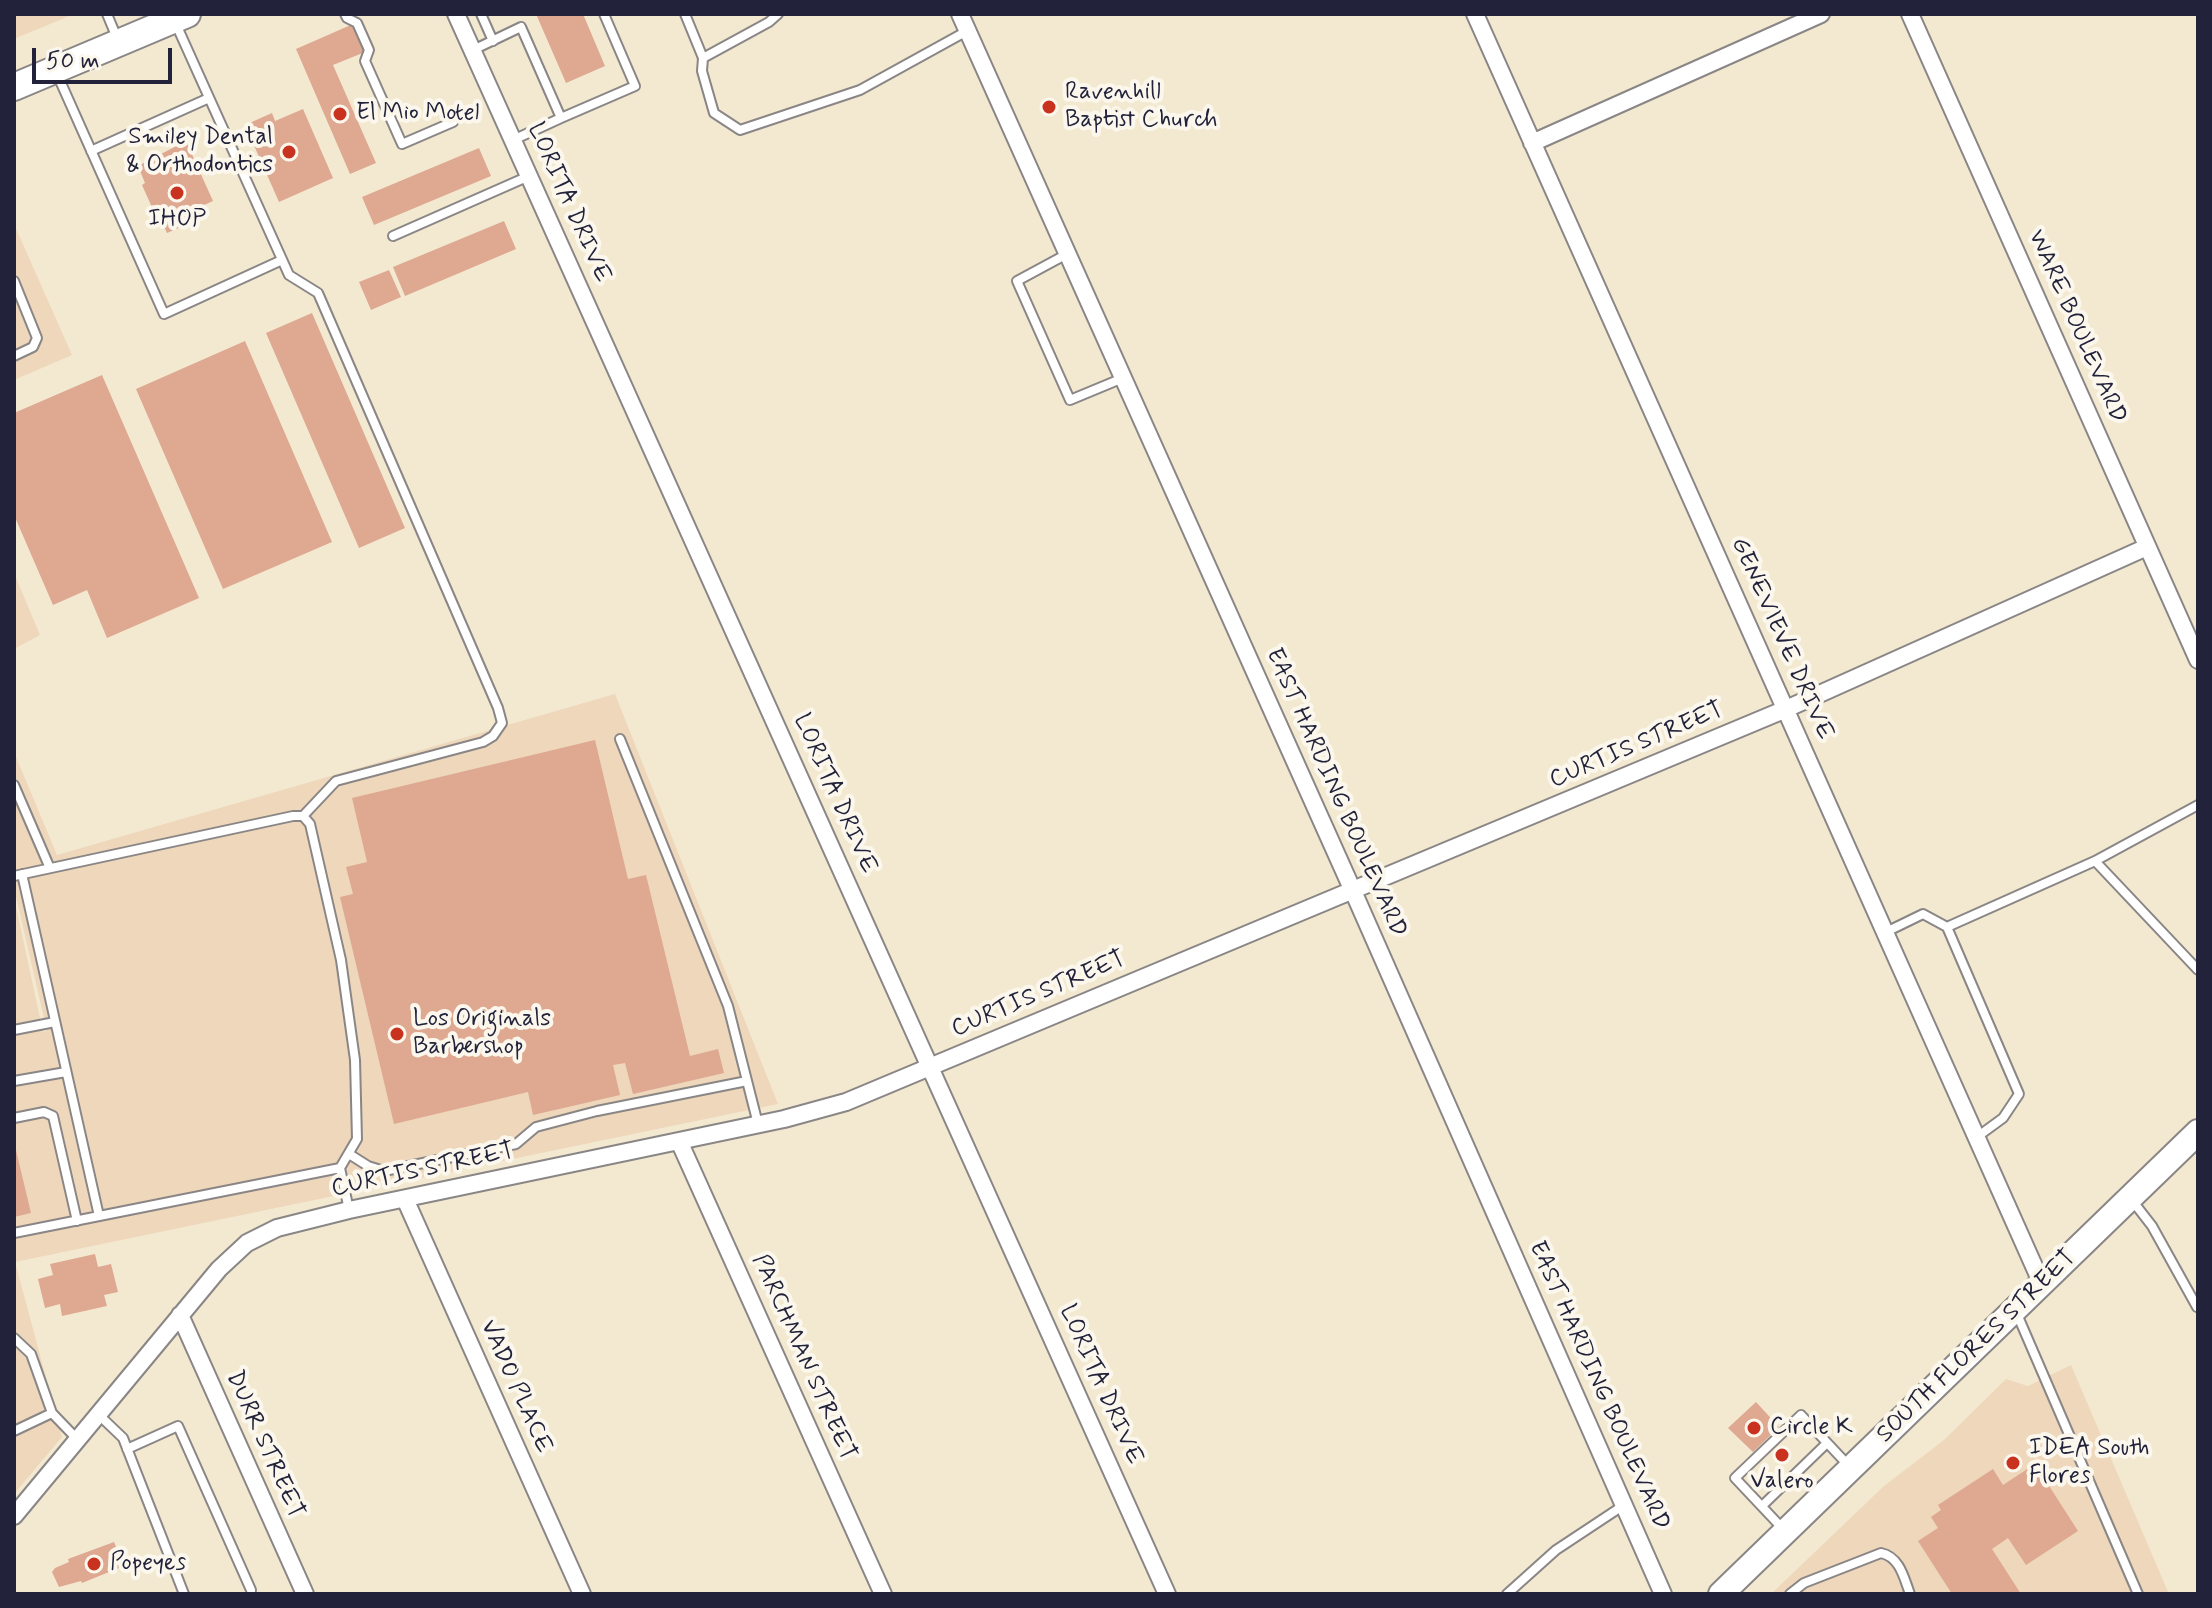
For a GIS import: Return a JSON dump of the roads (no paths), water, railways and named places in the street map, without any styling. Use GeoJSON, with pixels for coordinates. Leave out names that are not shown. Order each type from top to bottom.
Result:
{"type":"FeatureCollection","features":[{"type":"Feature","properties":{"kind":"main road"},"geometry":{"type":"LineString","coordinates":[[14,87],[180,17]]}},
{"type":"Feature","properties":{"kind":"main road","name":"SOUTH FLORES STREET"},"geometry":{"type":"LineString","coordinates":[[1721,1594],[2198,1132]]}},
{"type":"Feature","properties":{"kind":"street","name":"LORITA DRIVE"},"geometry":{"type":"LineString","coordinates":[[456,14],[1167,1594]]}},
{"type":"Feature","properties":{"kind":"street","name":"EAST HARDING BOULEVARD"},"geometry":{"type":"LineString","coordinates":[[960,14],[1353,891],[1663,1594]]}},
{"type":"Feature","properties":{"kind":"street","name":"GENEVIEVE DRIVE"},"geometry":{"type":"LineString","coordinates":[[1475,14],[2042,1284]]}},
{"type":"Feature","properties":{"kind":"street"},"geometry":{"type":"LineString","coordinates":[[1532,143],[1821,14]]}},
{"type":"Feature","properties":{"kind":"street","name":"WARE BOULEVARD"},"geometry":{"type":"LineString","coordinates":[[1910,14],[2198,660]]}},
{"type":"Feature","properties":{"kind":"street","name":"CURTIS STREET"},"geometry":{"type":"LineString","coordinates":[[14,1516],[219,1269],[247,1243],[277,1228],[349,1210],[758,1125],[846,1102],[1786,709],[2147,547]]}},
{"type":"Feature","properties":{"kind":"street","name":"PARCHMAN STREET"},"geometry":{"type":"LineString","coordinates":[[679,1141],[883,1594]]}},
{"type":"Feature","properties":{"kind":"street","name":"VADO PLACE"},"geometry":{"type":"LineString","coordinates":[[405,1199],[582,1594]]}},
{"type":"Feature","properties":{"kind":"street","name":"DURR STREET"},"geometry":{"type":"LineString","coordinates":[[180,1315],[305,1594]]}},
{"type":"Feature","properties":{"kind":"lane"},"geometry":{"type":"LineString","coordinates":[[107,14],[119,43]]}},
{"type":"Feature","properties":{"kind":"lane"},"geometry":{"type":"LineString","coordinates":[[481,14],[493,41]]}},
{"type":"Feature","properties":{"kind":"lane"},"geometry":{"type":"LineString","coordinates":[[513,140],[635,86],[604,14]]}},
{"type":"Feature","properties":{"kind":"lane"},"geometry":{"type":"LineString","coordinates":[[685,14],[703,58],[702,71],[714,113],[740,130],[860,90],[967,31]]}},
{"type":"Feature","properties":{"kind":"lane"},"geometry":{"type":"LineString","coordinates":[[703,58],[778,14]]}},
{"type":"Feature","properties":{"kind":"lane"},"geometry":{"type":"LineString","coordinates":[[343,28],[346,16],[357,23],[369,50],[365,61]]}},
{"type":"Feature","properties":{"kind":"lane"},"geometry":{"type":"LineString","coordinates":[[99,1216],[27,894],[18,875],[49,866],[303,816],[336,781],[483,742],[493,736],[502,723],[318,293],[289,275],[209,98],[180,17]]}},
{"type":"Feature","properties":{"kind":"lane"},"geometry":{"type":"LineString","coordinates":[[473,50],[521,27],[561,118]]}},
{"type":"Feature","properties":{"kind":"lane"},"geometry":{"type":"LineString","coordinates":[[355,56],[365,61],[402,144],[453,122]]}},
{"type":"Feature","properties":{"kind":"lane"},"geometry":{"type":"LineString","coordinates":[[56,70],[164,314],[282,260]]}},
{"type":"Feature","properties":{"kind":"lane"},"geometry":{"type":"LineString","coordinates":[[91,151],[209,98]]}},
{"type":"Feature","properties":{"kind":"lane"},"geometry":{"type":"LineString","coordinates":[[393,236],[530,176]]}},
{"type":"Feature","properties":{"kind":"lane"},"geometry":{"type":"LineString","coordinates":[[1067,254],[1017,281],[1070,400],[1123,378]]}},
{"type":"Feature","properties":{"kind":"lane"},"geometry":{"type":"LineString","coordinates":[[14,281],[37,338],[33,347],[14,356]]}},
{"type":"Feature","properties":{"kind":"lane"},"geometry":{"type":"LineString","coordinates":[[620,739],[728,1006],[758,1125]]}},
{"type":"Feature","properties":{"kind":"lane"},"geometry":{"type":"LineString","coordinates":[[14,785],[49,866]]}},
{"type":"Feature","properties":{"kind":"lane"},"geometry":{"type":"LineString","coordinates":[[1947,927],[2095,861],[2198,805]]}},
{"type":"Feature","properties":{"kind":"lane"},"geometry":{"type":"LineString","coordinates":[[303,816],[310,824],[341,960],[349,1011],[359,1113],[357,1139],[340,1168],[349,1210]]}},
{"type":"Feature","properties":{"kind":"lane"},"geometry":{"type":"LineString","coordinates":[[2095,861],[2198,970]]}},
{"type":"Feature","properties":{"kind":"lane"},"geometry":{"type":"LineString","coordinates":[[14,897],[27,894]]}},
{"type":"Feature","properties":{"kind":"lane"},"geometry":{"type":"LineString","coordinates":[[1886,932],[1923,914],[1947,927],[2019,1094],[2003,1118],[1977,1137]]}},
{"type":"Feature","properties":{"kind":"lane"},"geometry":{"type":"LineString","coordinates":[[14,1030],[55,1022]]}},
{"type":"Feature","properties":{"kind":"lane"},"geometry":{"type":"LineString","coordinates":[[14,1081],[66,1072]]}},
{"type":"Feature","properties":{"kind":"lane"},"geometry":{"type":"LineString","coordinates":[[349,1154],[368,1166],[384,1171],[516,1144],[536,1127],[597,1111],[747,1081]]}},
{"type":"Feature","properties":{"kind":"lane"},"geometry":{"type":"LineString","coordinates":[[14,1118],[44,1112],[53,1116],[77,1221]]}},
{"type":"Feature","properties":{"kind":"lane"},"geometry":{"type":"LineString","coordinates":[[14,1233],[340,1168]]}},
{"type":"Feature","properties":{"kind":"lane"},"geometry":{"type":"LineString","coordinates":[[2130,1198],[2152,1226],[2197,1307]]}},
{"type":"Feature","properties":{"kind":"lane"},"geometry":{"type":"LineString","coordinates":[[2015,1310],[2138,1594]]}},
{"type":"Feature","properties":{"kind":"lane"},"geometry":{"type":"LineString","coordinates":[[14,1338],[31,1354],[52,1413],[78,1440]]}},
{"type":"Feature","properties":{"kind":"lane"},"geometry":{"type":"LineString","coordinates":[[14,1431],[52,1413]]}},
{"type":"Feature","properties":{"kind":"lane"},"geometry":{"type":"LineString","coordinates":[[99,1415],[123,1438],[184,1594]]}},
{"type":"Feature","properties":{"kind":"lane"},"geometry":{"type":"LineString","coordinates":[[1786,1531],[1735,1478],[1801,1415],[1851,1468]]}},
{"type":"Feature","properties":{"kind":"lane"},"geometry":{"type":"LineString","coordinates":[[128,1450],[178,1426],[250,1593]]}},
{"type":"Feature","properties":{"kind":"lane"},"geometry":{"type":"LineString","coordinates":[[1762,1506],[1827,1443]]}},
{"type":"Feature","properties":{"kind":"lane"},"geometry":{"type":"LineString","coordinates":[[1507,1594],[1556,1550],[1624,1505]]}},
{"type":"Feature","properties":{"kind":"lane"},"geometry":{"type":"LineString","coordinates":[[1790,1594],[1804,1583],[1881,1553],[1889,1554],[1898,1564],[1910,1594]]}},
{"type":"Feature","properties":{"kind":"place","name":"Ravenhill Baptist Church"},"geometry":{"type":"Point","coordinates":[1049,107]}},
{"type":"Feature","properties":{"kind":"place","name":"El Mio Motel"},"geometry":{"type":"Point","coordinates":[340,114]}},
{"type":"Feature","properties":{"kind":"place","name":"Smiley Dental & Orthodontics"},"geometry":{"type":"Point","coordinates":[289,152]}},
{"type":"Feature","properties":{"kind":"place","name":"IHOP"},"geometry":{"type":"Point","coordinates":[177,193]}},
{"type":"Feature","properties":{"kind":"place","name":"Los Originals Barbershop"},"geometry":{"type":"Point","coordinates":[397,1034]}},
{"type":"Feature","properties":{"kind":"place","name":"Circle K"},"geometry":{"type":"Point","coordinates":[1754,1428]}},
{"type":"Feature","properties":{"kind":"place","name":"Valero"},"geometry":{"type":"Point","coordinates":[1782,1455]}},
{"type":"Feature","properties":{"kind":"place","name":"IDEA South Flores"},"geometry":{"type":"Point","coordinates":[2013,1463]}},
{"type":"Feature","properties":{"kind":"place","name":"Popeyes"},"geometry":{"type":"Point","coordinates":[94,1564]}}]}
